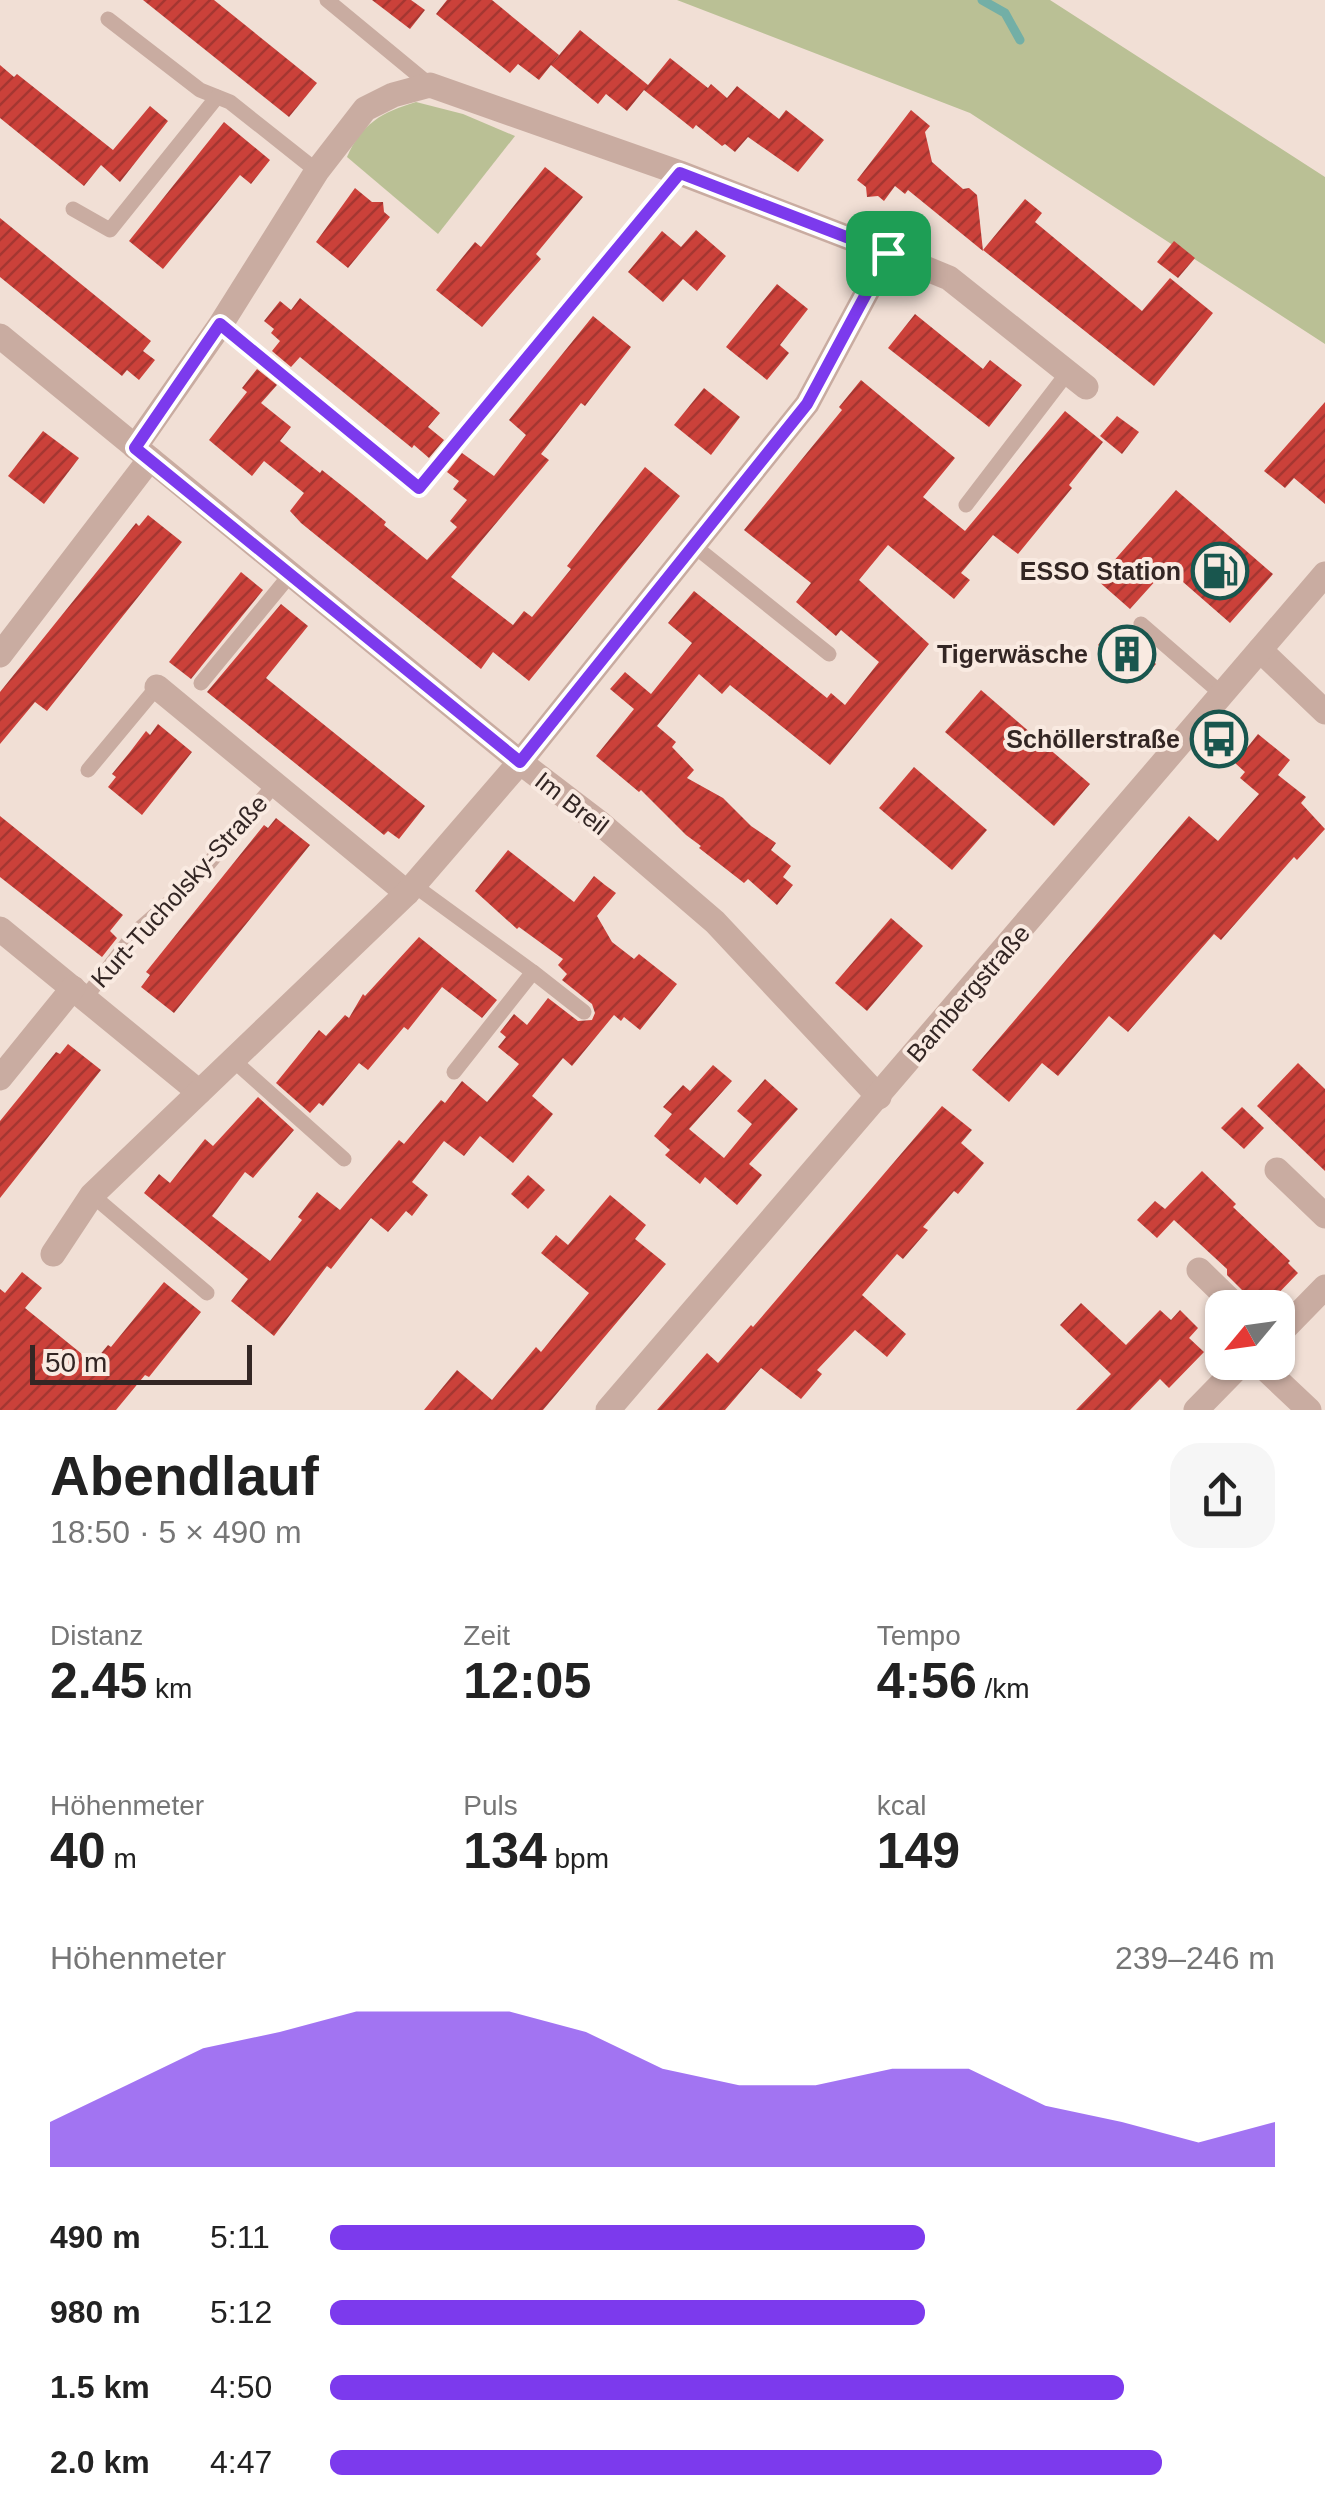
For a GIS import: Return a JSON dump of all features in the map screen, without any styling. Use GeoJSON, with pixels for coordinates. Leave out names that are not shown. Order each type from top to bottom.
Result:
{"type":"FeatureCollection","features":[{"type":"Feature","properties":{"kind":"street"},"geometry":{"type":"LineString","coordinates":[[0,655],[142,453],[316,171],[365,110],[393,95],[430,85],[680,173],[949,278],[1077,380]]}},
{"type":"Feature","properties":{"kind":"street"},"geometry":{"type":"LineString","coordinates":[[53,1254],[92,1195],[411,890],[520,762],[807,404],[888,253]]}},
{"type":"Feature","properties":{"kind":"street","name":"Im Breil"},"geometry":{"type":"LineString","coordinates":[[0,336],[601,824],[716,922],[879,1096]]}},
{"type":"Feature","properties":{"kind":"street","name":"Bambergstraße"},"geometry":{"type":"LineString","coordinates":[[608,1410],[1325,574]]}},
{"type":"Feature","properties":{"kind":"street"},"geometry":{"type":"LineString","coordinates":[[1260,650],[1325,712]]}},
{"type":"Feature","properties":{"kind":"street","name":"Kurt-Tucholsky-Straße"},"geometry":{"type":"LineString","coordinates":[[157,687],[274,785],[411,890]]}},
{"type":"Feature","properties":{"kind":"street","name":"Kurt-Tucholsky-Straße"},"geometry":{"type":"LineString","coordinates":[[0,929],[199,1092]]}},
{"type":"Feature","properties":{"kind":"street","name":"Kurt-Tucholsky-Straße"},"geometry":{"type":"LineString","coordinates":[[0,1078],[79,993]]}},
{"type":"Feature","properties":{"kind":"street"},"geometry":{"type":"LineString","coordinates":[[1277,1170],[1325,1216]]}},
{"type":"Feature","properties":{"kind":"street"},"geometry":{"type":"LineString","coordinates":[[1199,1270],[1220,1290]]}},
{"type":"Feature","properties":{"kind":"street"},"geometry":{"type":"LineString","coordinates":[[1295,1317],[1325,1287]]}},
{"type":"Feature","properties":{"kind":"street"},"geometry":{"type":"LineString","coordinates":[[1196,1410],[1225,1380]]}},
{"type":"Feature","properties":{"kind":"street"},"geometry":{"type":"LineString","coordinates":[[1278,1380],[1310,1410]]}},
{"type":"Feature","properties":{"kind":"lane"},"geometry":{"type":"LineString","coordinates":[[327,0],[430,85]]}},
{"type":"Feature","properties":{"kind":"lane"},"geometry":{"type":"LineString","coordinates":[[108,18],[200,90],[230,102],[316,171]]}},
{"type":"Feature","properties":{"kind":"lane"},"geometry":{"type":"LineString","coordinates":[[74,208],[110,230],[217,97]]}},
{"type":"Feature","properties":{"kind":"lane"},"geometry":{"type":"LineString","coordinates":[[220,324],[419,488],[680,173]]}},
{"type":"Feature","properties":{"kind":"lane"},"geometry":{"type":"LineString","coordinates":[[966,505],[1077,380]]}},
{"type":"Feature","properties":{"kind":"lane"},"geometry":{"type":"LineString","coordinates":[[692,545],[829,654]]}},
{"type":"Feature","properties":{"kind":"lane"},"geometry":{"type":"LineString","coordinates":[[201,683],[290,574]]}},
{"type":"Feature","properties":{"kind":"lane"},"geometry":{"type":"LineString","coordinates":[[1140,624],[1222,696]]}},
{"type":"Feature","properties":{"kind":"lane","name":"Kurt-Tucholsky-Straße"},"geometry":{"type":"LineString","coordinates":[[88,770],[157,687]]}},
{"type":"Feature","properties":{"kind":"lane","name":"Kurt-Tucholsky-Straße"},"geometry":{"type":"LineString","coordinates":[[79,993],[136,932],[195,880],[274,785]]}},
{"type":"Feature","properties":{"kind":"lane","name":"Kurt-Tucholsky-Straße"},"geometry":{"type":"LineString","coordinates":[[411,890],[533,972],[584,1012]]}},
{"type":"Feature","properties":{"kind":"lane"},"geometry":{"type":"LineString","coordinates":[[454,1072],[533,972]]}},
{"type":"Feature","properties":{"kind":"lane"},"geometry":{"type":"LineString","coordinates":[[233,1060],[344,1159]]}},
{"type":"Feature","properties":{"kind":"lane"},"geometry":{"type":"LineString","coordinates":[[92,1195],[207,1293]]}},
{"type":"Feature","properties":{"kind":"green space"},"geometry":{"type":"Polygon","coordinates":[[[677,0],[1050,0],[1325,177],[1325,344],[970,113],[677,0]]]}},
{"type":"Feature","properties":{"kind":"green space"},"geometry":{"type":"Polygon","coordinates":[[[416,102],[463,114],[515,136],[438,234],[347,157],[374,121],[416,102]]]}},
{"type":"Feature","properties":{"kind":"building"},"geometry":{"type":"Polygon","coordinates":[[[143,0],[214,0],[317,83],[289,117],[143,0]]]}},
{"type":"Feature","properties":{"kind":"building"},"geometry":{"type":"Polygon","coordinates":[[[372,0],[411,0],[425,10],[410,29],[372,0]]]}},
{"type":"Feature","properties":{"kind":"building"},"geometry":{"type":"Polygon","coordinates":[[[447,0],[492,0],[559,55],[539,80],[518,64],[510,73],[436,14],[447,0]]]}},
{"type":"Feature","properties":{"kind":"building"},"geometry":{"type":"Polygon","coordinates":[[[580,30],[648,85],[670,58],[727,98],[737,86],[779,119],[786,110],[824,140],[798,172],[748,137],[735,152],[725,144],[722,146],[696,125],[693,129],[644,90],[627,111],[606,94],[598,104],[551,65],[580,30]]]}},
{"type":"Feature","properties":{"kind":"building"},"geometry":{"type":"Polygon","coordinates":[[[0,65],[14,77],[17,74],[113,150],[150,106],[168,121],[120,182],[101,165],[84,186],[0,118],[0,65]]]}},
{"type":"Feature","properties":{"kind":"building"},"geometry":{"type":"Polygon","coordinates":[[[911,110],[930,126],[925,132],[932,162],[963,189],[969,188],[977,195],[983,251],[908,190],[905,194],[895,186],[884,201],[878,196],[867,197],[866,187],[857,180],[911,110]]]}},
{"type":"Feature","properties":{"kind":"building"},"geometry":{"type":"Polygon","coordinates":[[[224,122],[270,160],[251,184],[240,175],[163,269],[129,241],[224,122]]]}},
{"type":"Feature","properties":{"kind":"building"},"geometry":{"type":"Polygon","coordinates":[[[545,167],[583,197],[536,254],[541,259],[482,327],[436,290],[475,242],[481,247],[545,167]]]}},
{"type":"Feature","properties":{"kind":"building"},"geometry":{"type":"Polygon","coordinates":[[[355,188],[372,202],[383,202],[384,212],[390,217],[348,268],[316,242],[355,188]]]}},
{"type":"Feature","properties":{"kind":"building"},"geometry":{"type":"Polygon","coordinates":[[[1025,199],[1042,213],[1035,222],[1142,311],[1170,278],[1213,313],[1154,386],[983,250],[1025,199]]]}},
{"type":"Feature","properties":{"kind":"building"},"geometry":{"type":"Polygon","coordinates":[[[0,218],[151,341],[143,351],[155,360],[139,380],[127,370],[122,376],[0,277],[0,218]]]}},
{"type":"Feature","properties":{"kind":"building"},"geometry":{"type":"Polygon","coordinates":[[[696,230],[726,256],[697,291],[683,279],[663,302],[628,272],[662,231],[681,247],[696,230]]]}},
{"type":"Feature","properties":{"kind":"building"},"geometry":{"type":"Polygon","coordinates":[[[1174,241],[1195,258],[1178,278],[1157,262],[1174,241]]]}},
{"type":"Feature","properties":{"kind":"building"},"geometry":{"type":"Polygon","coordinates":[[[777,284],[808,309],[780,345],[789,353],[767,380],[726,347],[777,284]]]}},
{"type":"Feature","properties":{"kind":"building"},"geometry":{"type":"Polygon","coordinates":[[[300,298],[440,413],[428,427],[444,440],[429,458],[300,357],[291,367],[272,351],[280,341],[264,321],[280,301],[291,310],[300,298]]]}},
{"type":"Feature","properties":{"kind":"building"},"geometry":{"type":"Polygon","coordinates":[[[915,314],[983,369],[990,360],[1022,385],[989,427],[888,348],[915,314]]]}},
{"type":"Feature","properties":{"kind":"building"},"geometry":{"type":"Polygon","coordinates":[[[593,316],[631,347],[541,454],[549,460],[451,577],[513,625],[524,611],[532,617],[645,467],[680,496],[529,681],[493,652],[481,669],[301,523],[290,511],[304,493],[264,461],[252,476],[209,440],[247,392],[242,388],[257,369],[277,385],[261,403],[291,427],[280,441],[351,493],[427,560],[457,527],[450,521],[467,500],[453,489],[459,481],[447,472],[462,453],[494,476],[526,435],[509,420],[593,316]]]}},
{"type":"Feature","properties":{"kind":"building"},"geometry":{"type":"Polygon","coordinates":[[[861,380],[955,458],[923,497],[965,531],[1065,411],[1103,442],[1069,485],[1072,488],[1018,554],[993,535],[961,573],[970,580],[954,599],[888,545],[859,580],[929,644],[830,765],[730,685],[722,694],[699,674],[657,726],[676,742],[672,747],[694,770],[687,778],[723,798],[751,826],[776,843],[771,850],[791,866],[783,877],[793,885],[777,905],[748,879],[744,883],[699,848],[641,790],[596,756],[634,709],[610,689],[625,672],[651,694],[692,643],[668,623],[694,591],[827,698],[831,693],[845,705],[879,662],[841,630],[836,636],[796,602],[811,583],[744,530],[842,410],[839,407],[861,380]]]}},
{"type":"Feature","properties":{"kind":"building"},"geometry":{"type":"Polygon","coordinates":[[[704,388],[740,417],[711,455],[674,425],[704,388]]]}},
{"type":"Feature","properties":{"kind":"building"},"geometry":{"type":"Polygon","coordinates":[[[1325,402],[1325,504],[1294,478],[1285,488],[1264,471],[1325,402]]]}},
{"type":"Feature","properties":{"kind":"building"},"geometry":{"type":"Polygon","coordinates":[[[1117,416],[1139,432],[1122,454],[1100,436],[1117,416]]]}},
{"type":"Feature","properties":{"kind":"building"},"geometry":{"type":"Polygon","coordinates":[[[43,431],[79,458],[44,504],[8,476],[43,431]]]}},
{"type":"Feature","properties":{"kind":"building"},"geometry":{"type":"Polygon","coordinates":[[[1176,490],[1273,574],[1230,623],[1167,568],[1130,609],[1097,580],[1176,490]]]}},
{"type":"Feature","properties":{"kind":"building"},"geometry":{"type":"Polygon","coordinates":[[[148,515],[182,542],[47,711],[35,702],[0,744],[0,692],[136,523],[139,526],[148,515]]]}},
{"type":"Feature","properties":{"kind":"building"},"geometry":{"type":"Polygon","coordinates":[[[241,572],[263,590],[191,679],[169,662],[241,572]]]}},
{"type":"Feature","properties":{"kind":"building"},"geometry":{"type":"Polygon","coordinates":[[[281,604],[308,626],[266,678],[425,806],[399,839],[388,831],[384,835],[207,692],[281,604]]]}},
{"type":"Feature","properties":{"kind":"building","name":"Tigerwäsche"},"geometry":{"type":"Polygon","coordinates":[[[1114,627],[1156,664],[1140,681],[1098,645],[1114,627]]]}},
{"type":"Feature","properties":{"kind":"building"},"geometry":{"type":"Polygon","coordinates":[[[981,690],[1090,784],[1054,826],[945,732],[981,690]]]}},
{"type":"Feature","properties":{"kind":"building"},"geometry":{"type":"Polygon","coordinates":[[[158,724],[192,752],[142,815],[108,787],[116,777],[112,774],[146,731],[150,735],[158,724]]]}},
{"type":"Feature","properties":{"kind":"building"},"geometry":{"type":"Polygon","coordinates":[[[1258,734],[1290,760],[1278,775],[1306,797],[1301,803],[1325,829],[1297,860],[1294,857],[1221,940],[1214,934],[1128,1032],[1109,1016],[1058,1076],[1042,1063],[1009,1102],[972,1070],[1189,816],[1218,841],[1259,794],[1240,778],[1245,772],[1235,763],[1258,734]]]}},
{"type":"Feature","properties":{"kind":"building"},"geometry":{"type":"Polygon","coordinates":[[[914,767],[987,830],[952,870],[879,808],[914,767]]]}},
{"type":"Feature","properties":{"kind":"building"},"geometry":{"type":"Polygon","coordinates":[[[0,816],[123,915],[110,931],[117,938],[102,957],[0,877],[0,816]]]}},
{"type":"Feature","properties":{"kind":"building"},"geometry":{"type":"Polygon","coordinates":[[[276,818],[310,845],[174,1013],[141,987],[150,975],[146,972],[264,825],[268,828],[276,818]]]}},
{"type":"Feature","properties":{"kind":"building"},"geometry":{"type":"Polygon","coordinates":[[[508,850],[574,902],[594,876],[616,893],[597,916],[612,942],[634,959],[639,954],[677,984],[640,1030],[624,1017],[621,1021],[614,1015],[572,1066],[563,1058],[532,1096],[553,1114],[513,1163],[480,1136],[464,1156],[444,1141],[412,1182],[428,1195],[412,1216],[406,1211],[388,1232],[371,1218],[331,1269],[327,1266],[274,1336],[231,1301],[248,1279],[144,1193],[159,1174],[170,1183],[205,1139],[213,1146],[258,1097],[294,1130],[253,1178],[245,1172],[212,1216],[270,1261],[302,1220],[298,1217],[317,1192],[340,1210],[399,1140],[404,1144],[462,1081],[487,1102],[519,1064],[498,1047],[506,1037],[500,1032],[514,1014],[527,1025],[548,998],[578,1021],[592,1020],[592,1004],[562,980],[567,974],[558,965],[563,959],[517,929],[475,891],[508,850]]]}},
{"type":"Feature","properties":{"kind":"building"},"geometry":{"type":"Polygon","coordinates":[[[891,918],[923,946],[867,1011],[835,983],[891,918]]]}},
{"type":"Feature","properties":{"kind":"building"},"geometry":{"type":"Polygon","coordinates":[[[419,937],[497,1000],[482,1018],[442,987],[408,1030],[404,1027],[368,1070],[359,1063],[323,1106],[319,1103],[310,1113],[276,1083],[319,1030],[326,1036],[345,1015],[349,1018],[363,994],[419,937]]]}},
{"type":"Feature","properties":{"kind":"building"},"geometry":{"type":"Polygon","coordinates":[[[68,1044],[101,1070],[0,1198],[0,1121],[56,1052],[60,1054],[68,1044]]]}},
{"type":"Feature","properties":{"kind":"building"},"geometry":{"type":"Polygon","coordinates":[[[1298,1063],[1325,1089],[1325,1171],[1257,1106],[1298,1063]]]}},
{"type":"Feature","properties":{"kind":"building"},"geometry":{"type":"Polygon","coordinates":[[[713,1065],[732,1081],[689,1129],[724,1158],[752,1124],[737,1111],[765,1079],[798,1109],[749,1164],[762,1175],[737,1205],[705,1177],[700,1184],[665,1155],[670,1150],[654,1136],[672,1114],[663,1107],[683,1085],[690,1091],[713,1065]]]}},
{"type":"Feature","properties":{"kind":"building"},"geometry":{"type":"Polygon","coordinates":[[[942,1106],[972,1130],[961,1143],[984,1163],[923,1227],[928,1230],[903,1259],[897,1254],[862,1295],[906,1334],[887,1357],[855,1330],[817,1370],[822,1374],[801,1399],[761,1368],[725,1410],[657,1410],[707,1353],[718,1363],[753,1327],[942,1106]]]}},
{"type":"Feature","properties":{"kind":"building"},"geometry":{"type":"Polygon","coordinates":[[[1242,1107],[1264,1128],[1244,1149],[1221,1128],[1242,1107]]]}},
{"type":"Feature","properties":{"kind":"building"},"geometry":{"type":"Polygon","coordinates":[[[1202,1171],[1298,1273],[1282,1290],[1242,1290],[1227,1275],[1227,1269],[1174,1220],[1157,1238],[1137,1220],[1155,1201],[1165,1209],[1202,1171]]]}},
{"type":"Feature","properties":{"kind":"building"},"geometry":{"type":"Polygon","coordinates":[[[528,1175],[545,1190],[528,1209],[511,1194],[528,1175]]]}},
{"type":"Feature","properties":{"kind":"building"},"geometry":{"type":"Polygon","coordinates":[[[610,1195],[646,1225],[635,1239],[666,1264],[543,1410],[424,1410],[457,1370],[492,1400],[536,1347],[541,1352],[589,1293],[541,1253],[556,1235],[568,1245],[610,1195]]]}},
{"type":"Feature","properties":{"kind":"building"},"geometry":{"type":"Polygon","coordinates":[[[22,1272],[42,1288],[25,1308],[93,1363],[164,1282],[201,1312],[149,1377],[145,1375],[116,1410],[0,1410],[0,1289],[5,1293],[22,1272]]]}},
{"type":"Feature","properties":{"kind":"building"},"geometry":{"type":"Polygon","coordinates":[[[1081,1303],[1126,1345],[1160,1310],[1171,1320],[1180,1310],[1198,1328],[1189,1338],[1204,1352],[1169,1388],[1160,1379],[1130,1410],[1076,1410],[1111,1374],[1060,1325],[1081,1303]]]}},
{"type":"Feature","properties":{"kind":"waterway"},"geometry":{"type":"LineString","coordinates":[[982,0],[1005,13],[1020,40]]}},
{"type":"Feature","properties":{"kind":"place","name":"ESSO Station"},"geometry":{"type":"Point","coordinates":[1220,571]}},
{"type":"Feature","properties":{"kind":"place","name":"Tigerwäsche"},"geometry":{"type":"Point","coordinates":[1127,654]}},
{"type":"Feature","properties":{"kind":"place","name":"Schöllerstraße"},"geometry":{"type":"Point","coordinates":[1219,739]}},
{"type":"Feature","properties":{"kind":"route"},"geometry":{"type":"LineString","coordinates":[[680,173],[888,253],[807,404],[520,762],[135,448],[220,324],[419,488],[680,173]]}}]}
